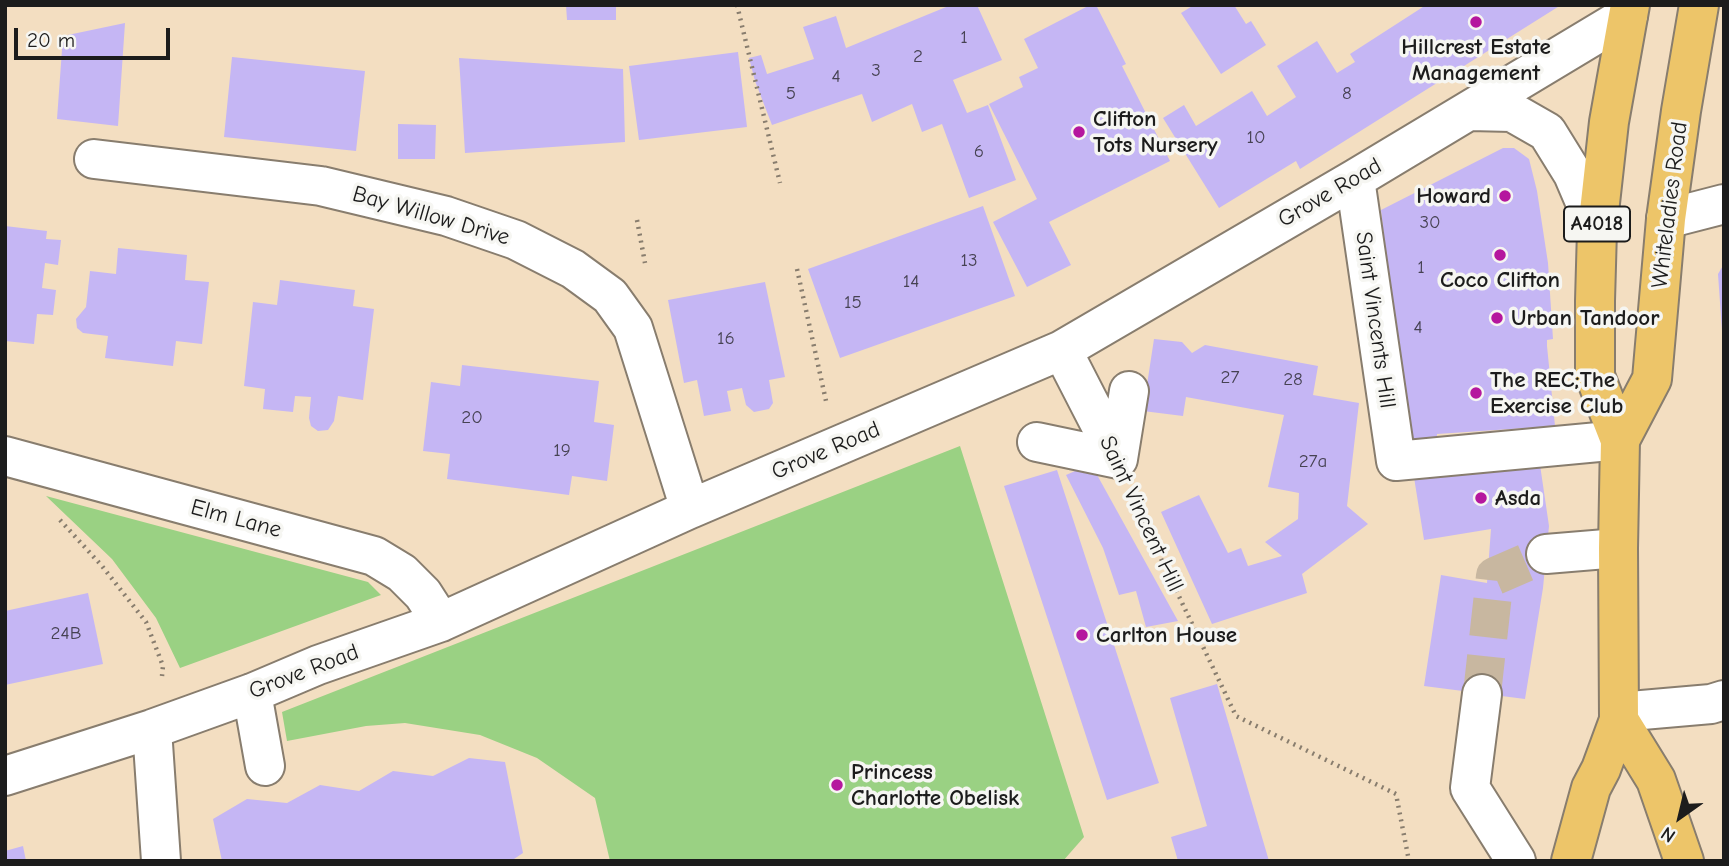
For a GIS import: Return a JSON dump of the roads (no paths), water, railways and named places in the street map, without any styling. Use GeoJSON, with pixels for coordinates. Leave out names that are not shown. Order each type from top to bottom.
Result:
{"type":"FeatureCollection","features":[{"type":"Feature","properties":{"kind":"main road","name":"Whiteladies Road"},"geometry":{"type":"LineString","coordinates":[[1620,440],[1652,379],[1666,219],[1699,5]]}},
{"type":"Feature","properties":{"kind":"main road","name":"Whiteladies Road"},"geometry":{"type":"LineString","coordinates":[[1619,716],[1620,440],[1595,376],[1595,301],[1597,230],[1609,122],[1629,10]]}},
{"type":"Feature","properties":{"kind":"main road"},"geometry":{"type":"LineString","coordinates":[[1571,861],[1591,788],[1601,769],[1619,716]]}},
{"type":"Feature","properties":{"kind":"main road"},"geometry":{"type":"LineString","coordinates":[[1619,716],[1656,780],[1684,861]]}},
{"type":"Feature","properties":{"kind":"street","name":"Grove Road"},"geometry":{"type":"LineString","coordinates":[[5,776],[152,729],[252,693],[318,665],[440,622],[690,509],[1062,350],[1469,111],[1629,10]]}},
{"type":"Feature","properties":{"kind":"street"},"geometry":{"type":"LineString","coordinates":[[1469,111],[1512,112],[1547,132],[1573,174],[1597,230]]}},
{"type":"Feature","properties":{"kind":"street","name":"Bay Willow Drive"},"geometry":{"type":"LineString","coordinates":[[94,159],[321,186],[446,216],[516,240],[573,269],[610,296],[633,328],[690,509]]}},
{"type":"Feature","properties":{"kind":"street","name":"Saint Vincents Hill"},"geometry":{"type":"LineString","coordinates":[[1355,179],[1396,461],[1620,440]]}},
{"type":"Feature","properties":{"kind":"street"},"geometry":{"type":"LineString","coordinates":[[1666,219],[1724,204]]}},
{"type":"Feature","properties":{"kind":"street","name":"Saint Vincent Hill"},"geometry":{"type":"LineString","coordinates":[[1062,350],[1118,459]]}},
{"type":"Feature","properties":{"kind":"street"},"geometry":{"type":"LineString","coordinates":[[1037,442],[1118,459],[1129,391]]}},
{"type":"Feature","properties":{"kind":"street","name":"Elm Lane"},"geometry":{"type":"LineString","coordinates":[[5,456],[374,556],[402,573],[423,594],[440,622]]}},
{"type":"Feature","properties":{"kind":"street"},"geometry":{"type":"LineString","coordinates":[[1546,554],[1618,548]]}},
{"type":"Feature","properties":{"kind":"street"},"geometry":{"type":"LineString","coordinates":[[252,693],[265,766]]}},
{"type":"Feature","properties":{"kind":"street"},"geometry":{"type":"LineString","coordinates":[[1482,694],[1470,788],[1516,861]]}},
{"type":"Feature","properties":{"kind":"street"},"geometry":{"type":"LineString","coordinates":[[1619,716],[1712,704],[1724,700]]}},
{"type":"Feature","properties":{"kind":"street"},"geometry":{"type":"LineString","coordinates":[[152,729],[161,861]]}},
{"type":"Feature","properties":{"kind":"tunnel"},"geometry":{"type":"LineString","coordinates":[[1482,694],[1495,576],[1546,554]]}},
{"type":"Feature","properties":{"kind":"place","name":"Hillcrest Estate Management"},"geometry":{"type":"Point","coordinates":[1476,22]}},
{"type":"Feature","properties":{"kind":"place","name":"Clifton Tots Nursery"},"geometry":{"type":"Point","coordinates":[1079,132]}},
{"type":"Feature","properties":{"kind":"place","name":"Howard"},"geometry":{"type":"Point","coordinates":[1505,196]}},
{"type":"Feature","properties":{"kind":"place","name":"Coco Clifton"},"geometry":{"type":"Point","coordinates":[1500,255]}},
{"type":"Feature","properties":{"kind":"place","name":"Urban Tandoor"},"geometry":{"type":"Point","coordinates":[1497,318]}},
{"type":"Feature","properties":{"kind":"place","name":"The REC;The Exercise Club"},"geometry":{"type":"Point","coordinates":[1476,393]}},
{"type":"Feature","properties":{"kind":"place","name":"Asda"},"geometry":{"type":"Point","coordinates":[1481,498]}},
{"type":"Feature","properties":{"kind":"place","name":"Carlton House"},"geometry":{"type":"Point","coordinates":[1082,635]}},
{"type":"Feature","properties":{"kind":"place","name":"Princess Charlotte Obelisk"},"geometry":{"type":"Point","coordinates":[837,785]}}]}
